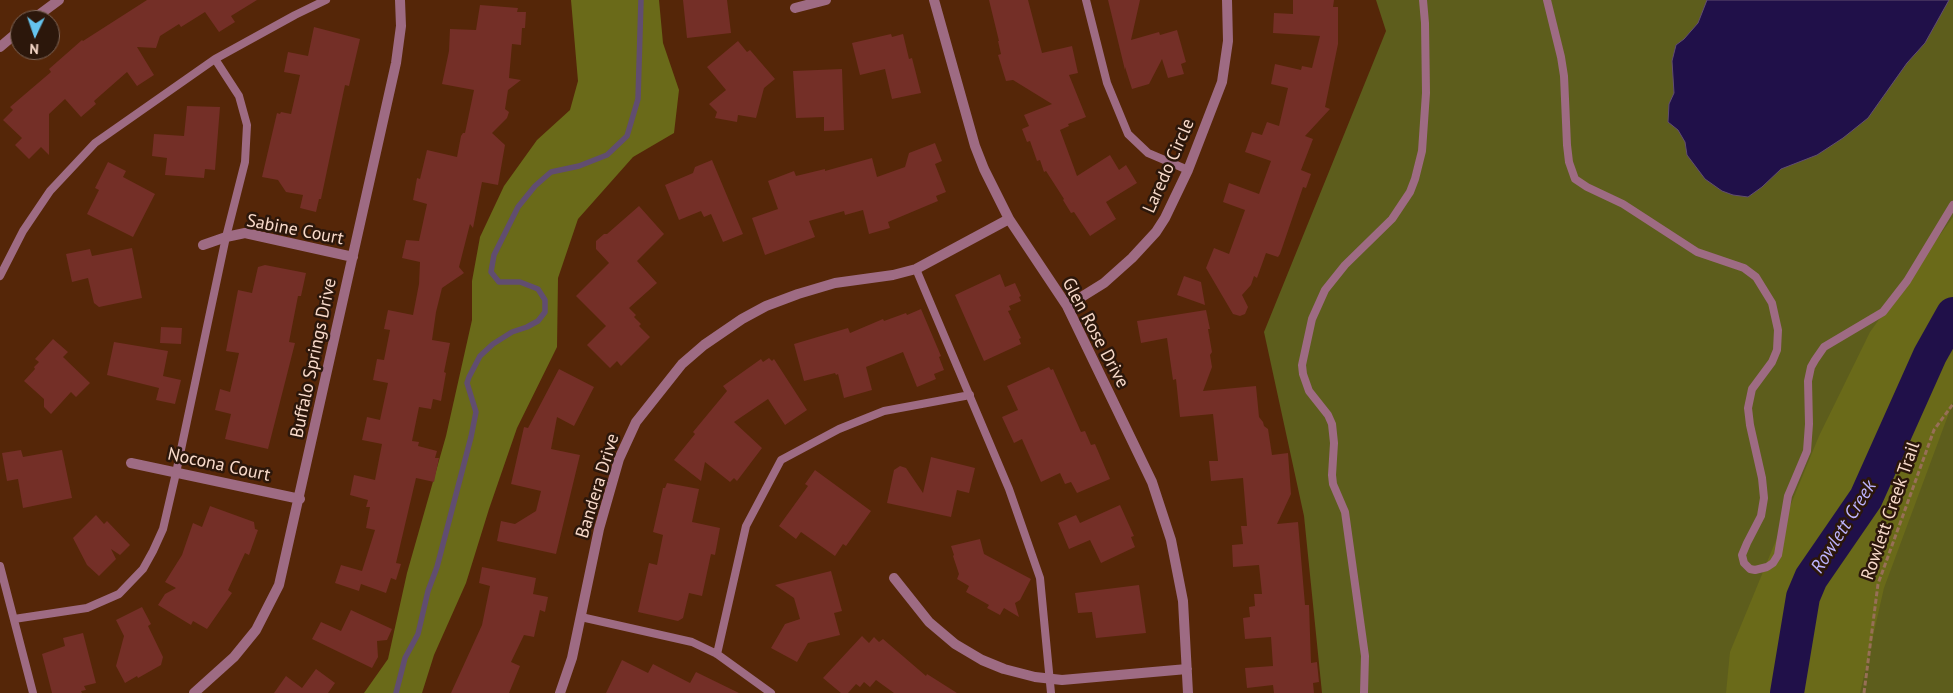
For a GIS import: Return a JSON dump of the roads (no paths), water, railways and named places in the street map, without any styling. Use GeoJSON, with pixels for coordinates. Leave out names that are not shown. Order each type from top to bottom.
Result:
{"type":"FeatureCollection","features":[{"type":"Feature","properties":{"kind":"street"},"geometry":{"type":"LineString","coordinates":[[46,10],[59,0]]}},
{"type":"Feature","properties":{"kind":"street","name":"Buffalo Springs Drive"},"geometry":{"type":"LineString","coordinates":[[194,693],[234,656],[256,630],[279,584],[300,499],[396,64],[401,26],[400,0]]}},
{"type":"Feature","properties":{"kind":"street"},"geometry":{"type":"LineString","coordinates":[[795,8],[826,0]]}},
{"type":"Feature","properties":{"kind":"street","name":"Glen Rose Drive"},"geometry":{"type":"LineString","coordinates":[[934,0],[975,146],[984,169],[1009,218],[1067,306],[1152,482],[1171,540],[1183,601],[1188,693]]}},
{"type":"Feature","properties":{"kind":"street","name":"Laredo Circle"},"geometry":{"type":"LineString","coordinates":[[1067,306],[1104,283],[1132,258],[1156,232],[1165,218],[1188,170],[1222,82],[1228,41],[1227,0]]}},
{"type":"Feature","properties":{"kind":"street"},"geometry":{"type":"LineString","coordinates":[[0,47],[10,38]]}},
{"type":"Feature","properties":{"kind":"street","name":"Bandera Drive"},"geometry":{"type":"LineString","coordinates":[[560,693],[572,658],[599,529],[619,459],[636,422],[682,364],[704,345],[742,319],[766,306],[835,283],[894,275],[916,269],[1009,218]]}},
{"type":"Feature","properties":{"kind":"street","name":"Sabine Court"},"geometry":{"type":"LineString","coordinates":[[203,245],[245,233],[353,257]]}},
{"type":"Feature","properties":{"kind":"street","name":"Nocona Court"},"geometry":{"type":"LineString","coordinates":[[131,463],[300,499]]}},
{"type":"Feature","properties":{"kind":"street"},"geometry":{"type":"LineString","coordinates":[[894,578],[929,622],[955,644],[982,660],[1004,669],[1035,677],[1062,680],[1187,669]]}},
{"type":"Feature","properties":{"kind":"lane"},"geometry":{"type":"LineString","coordinates":[[0,276],[23,231],[50,191],[95,143],[215,59],[326,0]]}},
{"type":"Feature","properties":{"kind":"lane"},"geometry":{"type":"LineString","coordinates":[[1086,0],[1107,83],[1128,134],[1148,153],[1188,170]]}},
{"type":"Feature","properties":{"kind":"lane"},"geometry":{"type":"LineString","coordinates":[[1364,693],[1364,656],[1345,512],[1332,475],[1334,443],[1332,424],[1328,415],[1309,391],[1302,365],[1312,319],[1325,290],[1345,265],[1392,219],[1410,192],[1415,178],[1422,152],[1426,93],[1423,0]]}},
{"type":"Feature","properties":{"kind":"lane"},"geometry":{"type":"LineString","coordinates":[[1547,0],[1564,76],[1567,145],[1569,162],[1575,179],[1587,187],[1623,204],[1697,252],[1744,268],[1756,277],[1772,303],[1778,330],[1777,350],[1772,362],[1752,389],[1748,408],[1762,478],[1764,498],[1760,516],[1742,555],[1744,563],[1750,569],[1755,570],[1767,567],[1776,559],[1779,550],[1788,496],[1807,451],[1809,424],[1808,380],[1814,360],[1824,347],[1883,312],[1907,281],[1953,205]]}},
{"type":"Feature","properties":{"kind":"lane"},"geometry":{"type":"LineString","coordinates":[[14,618],[87,608],[119,594],[143,569],[163,529],[226,237],[245,162],[247,125],[240,96],[215,59]]}},
{"type":"Feature","properties":{"kind":"lane"},"geometry":{"type":"LineString","coordinates":[[916,269],[1009,489],[1040,578],[1051,693]]}},
{"type":"Feature","properties":{"kind":"lane"},"geometry":{"type":"LineString","coordinates":[[717,654],[746,526],[781,460],[839,429],[884,411],[970,395]]}},
{"type":"Feature","properties":{"kind":"lane"},"geometry":{"type":"LineString","coordinates":[[0,566],[33,693]]}},
{"type":"Feature","properties":{"kind":"lane"},"geometry":{"type":"LineString","coordinates":[[581,617],[692,642],[717,654],[772,693]]}},
{"type":"Feature","properties":{"kind":"waterway"},"geometry":{"type":"LineString","coordinates":[[396,693],[405,658],[418,634],[428,591],[437,567],[471,437],[476,412],[467,383],[469,377],[480,356],[493,344],[512,332],[538,321],[545,312],[545,300],[538,289],[520,282],[499,282],[491,272],[494,255],[518,207],[535,186],[551,172],[579,166],[607,155],[627,136],[638,99],[641,0]]}},
{"type":"Feature","properties":{"kind":"waterway","name":"Rowlett Creek"},"geometry":{"type":"LineString","coordinates":[[1787,693],[1803,597],[1811,578],[1866,498],[1930,355],[1953,314]]}}]}
